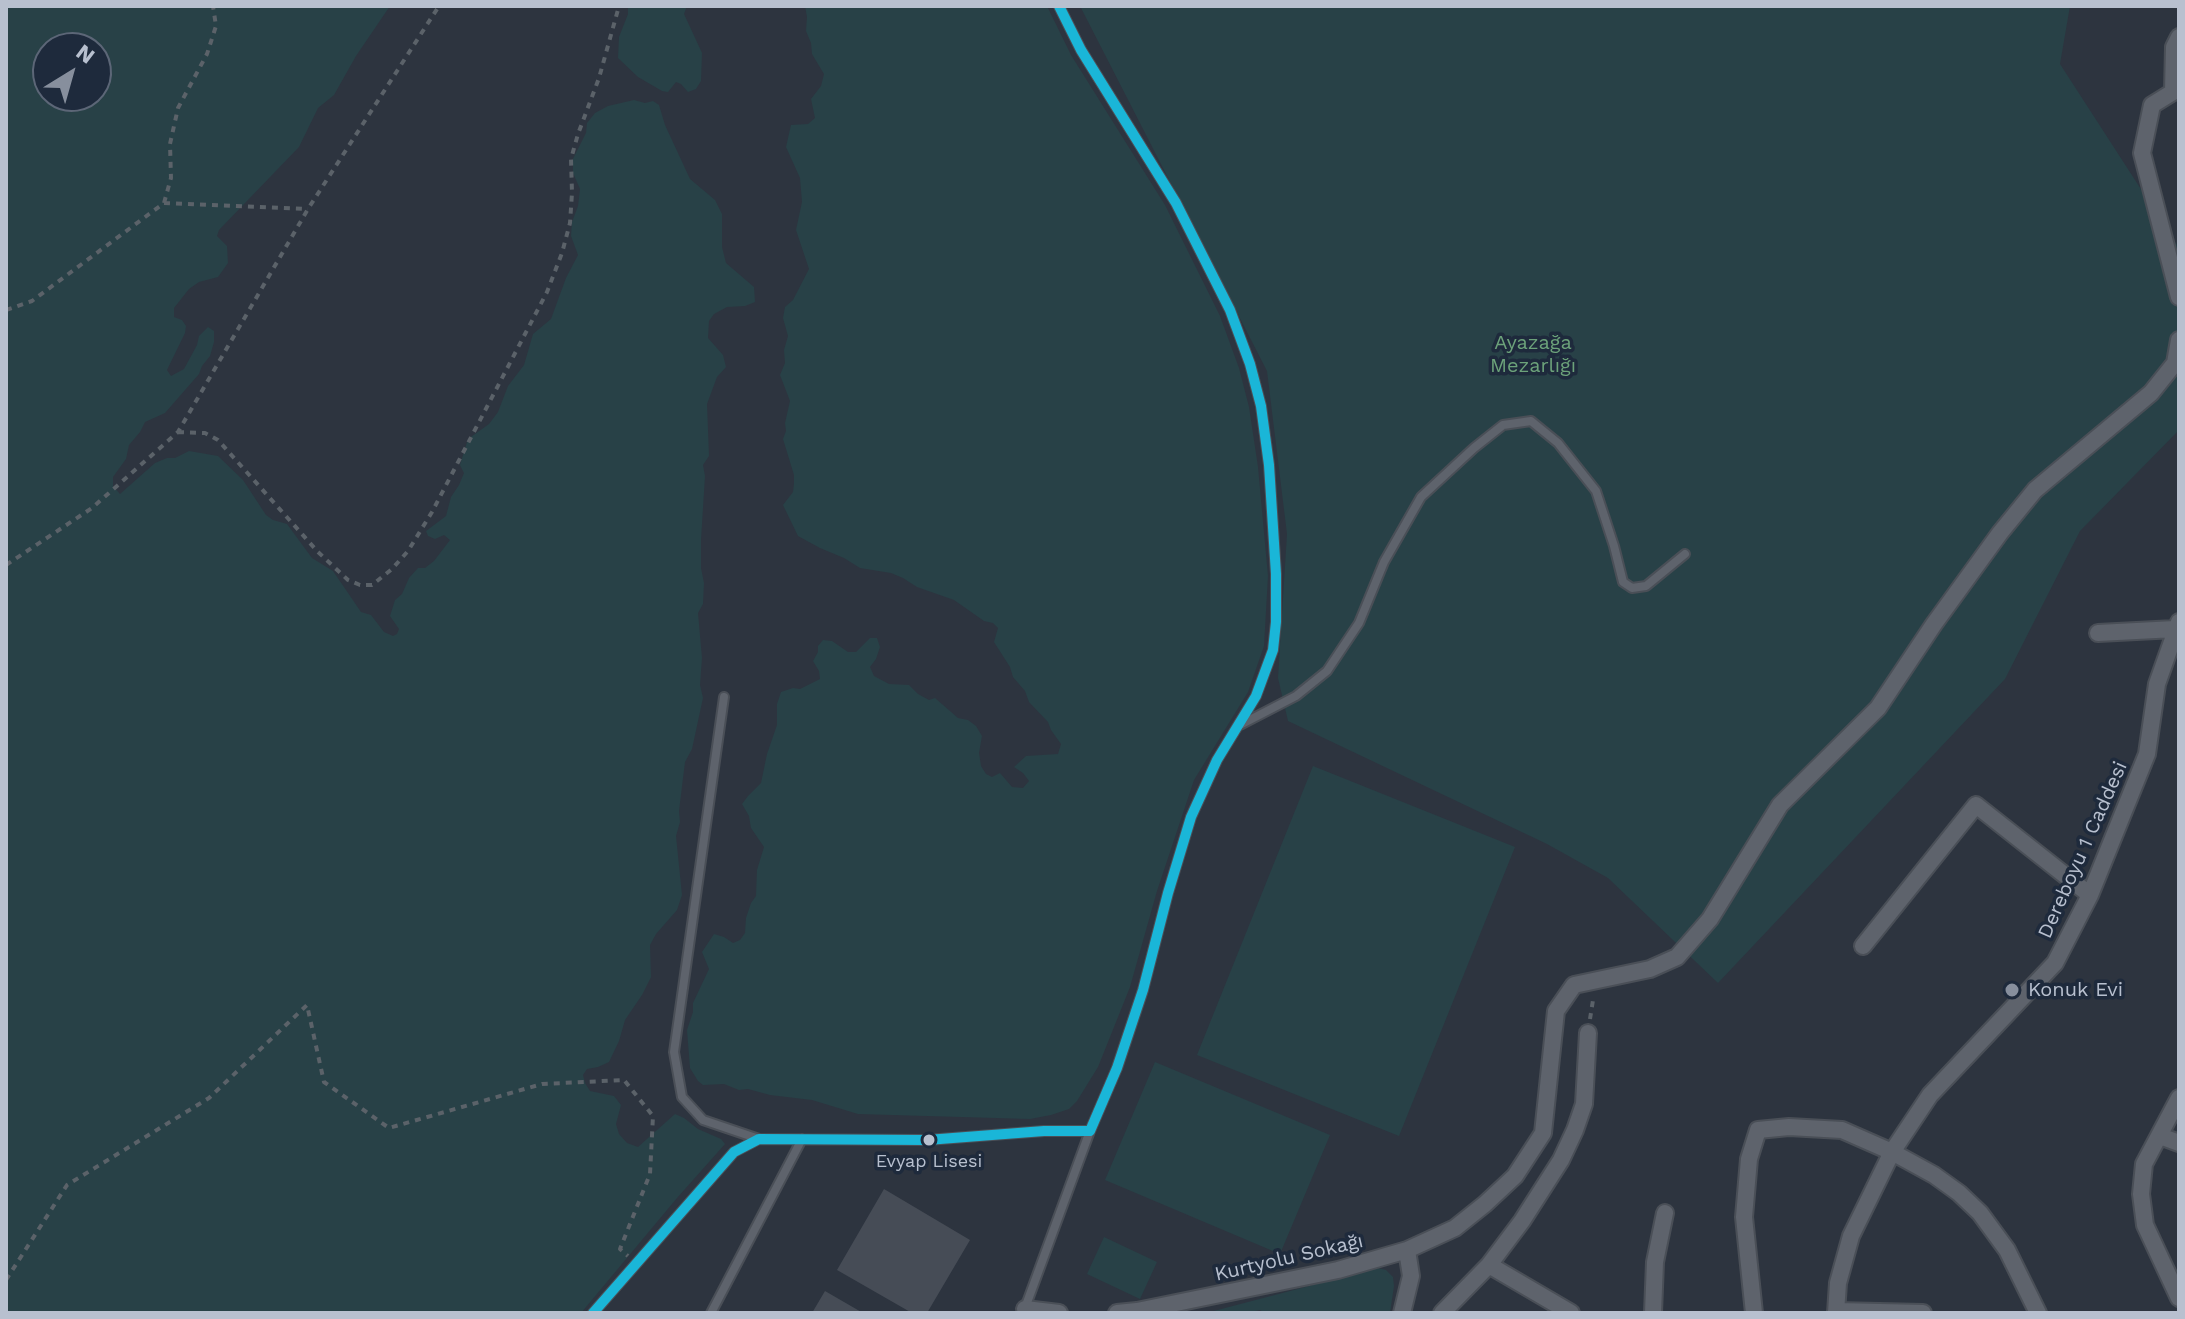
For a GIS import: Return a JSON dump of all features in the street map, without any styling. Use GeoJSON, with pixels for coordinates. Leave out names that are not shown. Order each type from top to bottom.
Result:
{"type":"FeatureCollection","features":[{"type":"Feature","properties":{"kind":"street"},"geometry":{"type":"LineString","coordinates":[[2179,37],[2174,47],[2176,95],[2152,105],[2142,153],[2179,297]]}},
{"type":"Feature","properties":{"kind":"street","name":"Kurtyolu Sokağı"},"geometry":{"type":"LineString","coordinates":[[1117,1313],[1338,1270],[1407,1250],[1455,1228],[1515,1176],[1543,1133],[1556,1011],[1574,985],[1650,969],[1677,957],[1710,919],[1780,805],[1878,708],[2000,533],[2035,490],[2151,393],[2175,363],[2179,340]]}},
{"type":"Feature","properties":{"kind":"street"},"geometry":{"type":"LineString","coordinates":[[2098,633],[2177,626]]}},
{"type":"Feature","properties":{"kind":"street","name":"Dereboyu 1 Caddesi"},"geometry":{"type":"LineString","coordinates":[[1836,1312],[1838,1283],[1851,1236],[1892,1152],[1930,1095],[2055,963],[2090,895],[2147,754],[2157,684],[2177,626]]}},
{"type":"Feature","properties":{"kind":"street"},"geometry":{"type":"LineString","coordinates":[[1863,946],[1976,805],[2090,895]]}},
{"type":"Feature","properties":{"kind":"street"},"geometry":{"type":"LineString","coordinates":[[1442,1313],[1489,1265],[1561,1160],[1584,1104],[1588,1033]]}},
{"type":"Feature","properties":{"kind":"street"},"geometry":{"type":"LineString","coordinates":[[2179,1098],[2144,1164],[2141,1194],[2145,1225],[2179,1298]]}},
{"type":"Feature","properties":{"kind":"street"},"geometry":{"type":"LineString","coordinates":[[1754,1313],[1744,1217],[1749,1159],[1758,1130],[1789,1127],[1842,1130],[1892,1152],[1959,1193],[1980,1213],[2007,1250],[2038,1313]]}},
{"type":"Feature","properties":{"kind":"street"},"geometry":{"type":"LineString","coordinates":[[2160,1136],[2179,1143]]}},
{"type":"Feature","properties":{"kind":"street"},"geometry":{"type":"LineString","coordinates":[[1653,1313],[1655,1262],[1665,1213]]}},
{"type":"Feature","properties":{"kind":"street"},"geometry":{"type":"LineString","coordinates":[[1402,1313],[1411,1276],[1407,1250]]}},
{"type":"Feature","properties":{"kind":"street"},"geometry":{"type":"LineString","coordinates":[[1489,1265],[1571,1313]]}},
{"type":"Feature","properties":{"kind":"street"},"geometry":{"type":"LineString","coordinates":[[1024,1311],[1059,1313]]}},
{"type":"Feature","properties":{"kind":"street"},"geometry":{"type":"LineString","coordinates":[[1836,1312],[1923,1313]]}},
{"type":"Feature","properties":{"kind":"lane"},"geometry":{"type":"LineString","coordinates":[[1024,1311],[1139,1003],[1191,817],[1211,770],[1256,696],[1273,650],[1276,622],[1269,465],[1261,406],[1250,364],[1230,310],[1176,203],[1081,50],[1059,6]]}},
{"type":"Feature","properties":{"kind":"lane"},"geometry":{"type":"LineString","coordinates":[[1239,725],[1296,696],[1327,671],[1359,623],[1384,562],[1421,497],[1503,425],[1531,421],[1558,443],[1596,491],[1623,582],[1632,588],[1646,586],[1685,554]]}},
{"type":"Feature","properties":{"kind":"lane"},"geometry":{"type":"LineString","coordinates":[[724,697],[674,1052],[682,1097],[703,1120],[759,1139],[927,1140],[1044,1131],[1090,1131]]}},
{"type":"Feature","properties":{"kind":"lane"},"geometry":{"type":"LineString","coordinates":[[593,1313],[734,1152],[759,1139]]}},
{"type":"Feature","properties":{"kind":"lane"},"geometry":{"type":"LineString","coordinates":[[711,1313],[802,1139]]}},
{"type":"Feature","properties":{"kind":"path"},"geometry":{"type":"LineString","coordinates":[[6,310],[32,301],[164,203],[171,178],[170,144],[178,108],[207,54],[216,26],[213,6]]}},
{"type":"Feature","properties":{"kind":"path"},"geometry":{"type":"LineString","coordinates":[[6,565],[92,508],[178,432],[308,209],[439,6]]}},
{"type":"Feature","properties":{"kind":"path"},"geometry":{"type":"LineString","coordinates":[[178,432],[205,433],[218,440],[318,552],[348,580],[360,585],[372,585],[392,569],[408,551],[432,512],[547,292],[570,223],[571,159],[599,78],[619,6]]}},
{"type":"Feature","properties":{"kind":"path"},"geometry":{"type":"LineString","coordinates":[[164,203],[308,209]]}},
{"type":"Feature","properties":{"kind":"path"},"geometry":{"type":"LineString","coordinates":[[1588,1033],[1596,981]]}},
{"type":"Feature","properties":{"kind":"path"},"geometry":{"type":"LineString","coordinates":[[6,1280],[67,1185],[209,1098],[307,1005],[324,1082],[389,1128],[542,1084],[624,1080],[653,1116],[650,1174],[620,1249],[636,1263]]}},
{"type":"Feature","properties":{"kind":"green space"},"geometry":{"type":"Polygon","coordinates":[[[6,6],[390,6],[334,95],[318,108],[299,147],[219,230],[217,236],[227,246],[228,263],[218,277],[199,282],[189,289],[174,308],[174,317],[186,326],[167,370],[171,376],[184,369],[199,336],[208,327],[214,331],[210,356],[199,374],[165,413],[145,422],[113,477],[113,486],[120,494],[155,463],[189,451],[218,456],[243,480],[266,515],[287,524],[312,558],[333,571],[361,612],[371,615],[384,632],[393,636],[399,629],[390,616],[395,600],[418,568],[425,568],[434,561],[450,540],[444,535],[435,539],[428,536],[426,531],[446,516],[451,497],[464,473],[460,465],[468,439],[489,424],[498,412],[508,386],[524,365],[533,334],[551,319],[578,255],[571,236],[580,189],[573,173],[573,159],[586,133],[587,123],[595,113],[608,106],[634,100],[645,103],[653,101],[659,105],[690,179],[715,200],[722,214],[722,247],[726,263],[754,287],[755,302],[727,307],[714,314],[709,321],[708,338],[723,355],[726,367],[717,377],[707,404],[709,456],[703,465],[701,540],[704,583],[703,604],[698,613],[703,698],[692,749],[685,762],[676,836],[682,895],[677,910],[650,945],[651,977],[625,1020],[609,1062],[587,1069],[583,1075],[590,1091],[614,1096],[621,1105],[616,1124],[619,1134],[627,1143],[638,1147],[675,1114],[725,1144],[581,1313],[6,1313],[6,6]]]}},
{"type":"Feature","properties":{"kind":"green space"},"geometry":{"type":"Polygon","coordinates":[[[628,6],[687,6],[684,14],[702,53],[701,81],[696,89],[688,92],[676,82],[668,92],[662,91],[638,77],[618,58],[619,37],[628,6]]]}},
{"type":"Feature","properties":{"kind":"green space"},"geometry":{"type":"Polygon","coordinates":[[[805,6],[1047,6],[1071,55],[1165,205],[1220,316],[1249,407],[1268,576],[1264,646],[1248,692],[1194,780],[1157,891],[1130,987],[1098,1067],[1077,1101],[1069,1109],[1051,1115],[1030,1119],[858,1114],[812,1100],[739,1090],[724,1084],[703,1085],[690,1068],[687,1030],[693,1003],[709,969],[702,952],[714,934],[733,943],[740,940],[756,896],[757,870],[764,847],[751,828],[742,804],[761,783],[777,725],[777,704],[781,692],[800,689],[820,679],[813,661],[823,640],[832,641],[848,652],[856,652],[870,638],[877,638],[880,647],[870,667],[874,676],[889,684],[909,685],[918,694],[929,700],[935,698],[958,718],[976,726],[982,736],[979,753],[981,766],[992,777],[1000,773],[1012,787],[1023,788],[1029,781],[1014,767],[1026,756],[1058,754],[1061,744],[1013,677],[994,642],[998,628],[993,623],[984,621],[954,600],[917,587],[891,573],[860,568],[798,536],[783,505],[793,492],[794,475],[783,439],[790,401],[780,375],[785,363],[784,350],[788,336],[783,318],[785,307],[793,300],[809,269],[796,230],[802,202],[800,178],[786,147],[791,125],[808,124],[815,118],[811,99],[821,86],[824,74],[812,54],[806,31],[805,6]]]}},
{"type":"Feature","properties":{"kind":"green space","name":"Ayazağa Mezarlığı"},"geometry":{"type":"Polygon","coordinates":[[[1080,6],[2070,6],[2060,64],[2179,248],[2179,430],[2080,531],[2005,679],[1718,983],[1608,878],[1547,844],[1288,721],[1278,678],[1287,534],[1267,371],[1080,6]]]}},
{"type":"Feature","properties":{"kind":"green space"},"geometry":{"type":"Polygon","coordinates":[[[1313,766],[1515,847],[1399,1136],[1197,1055],[1313,766]]]}},
{"type":"Feature","properties":{"kind":"green space"},"geometry":{"type":"Polygon","coordinates":[[[1155,1062],[1330,1135],[1280,1254],[1105,1180],[1155,1062]]]}},
{"type":"Feature","properties":{"kind":"green space"},"geometry":{"type":"Polygon","coordinates":[[[1104,1237],[1157,1262],[1140,1299],[1087,1274],[1104,1237]]]}},
{"type":"Feature","properties":{"kind":"green space"},"geometry":{"type":"Polygon","coordinates":[[[1378,1268],[1386,1270],[1393,1277],[1390,1313],[1265,1313],[1260,1310],[1206,1313],[1378,1268]]]}},
{"type":"Feature","properties":{"kind":"building"},"geometry":{"type":"Polygon","coordinates":[[[884,1189],[970,1240],[927,1313],[912,1313],[837,1270],[884,1189]]]}},
{"type":"Feature","properties":{"kind":"building"},"geometry":{"type":"Polygon","coordinates":[[[825,1291],[863,1313],[812,1313],[825,1291]]]}},
{"type":"Feature","properties":{"kind":"transit line"},"geometry":{"type":"LineString","coordinates":[[1059,6],[1081,50],[1176,203],[1230,310],[1250,364],[1261,406],[1269,465],[1276,574],[1273,650],[1256,696],[1217,760],[1191,817],[1143,990],[1117,1068],[1090,1131]]}},
{"type":"Feature","properties":{"kind":"transit line"},"geometry":{"type":"LineString","coordinates":[[593,1313],[734,1152],[759,1139],[927,1140],[1044,1131],[1090,1131]]}},
{"type":"Feature","properties":{"kind":"place","name":"Konuk Evi"},"geometry":{"type":"Point","coordinates":[2012,990]}},
{"type":"Feature","properties":{"kind":"place","name":"Evyap Lisesi"},"geometry":{"type":"Point","coordinates":[929,1140]}}]}
